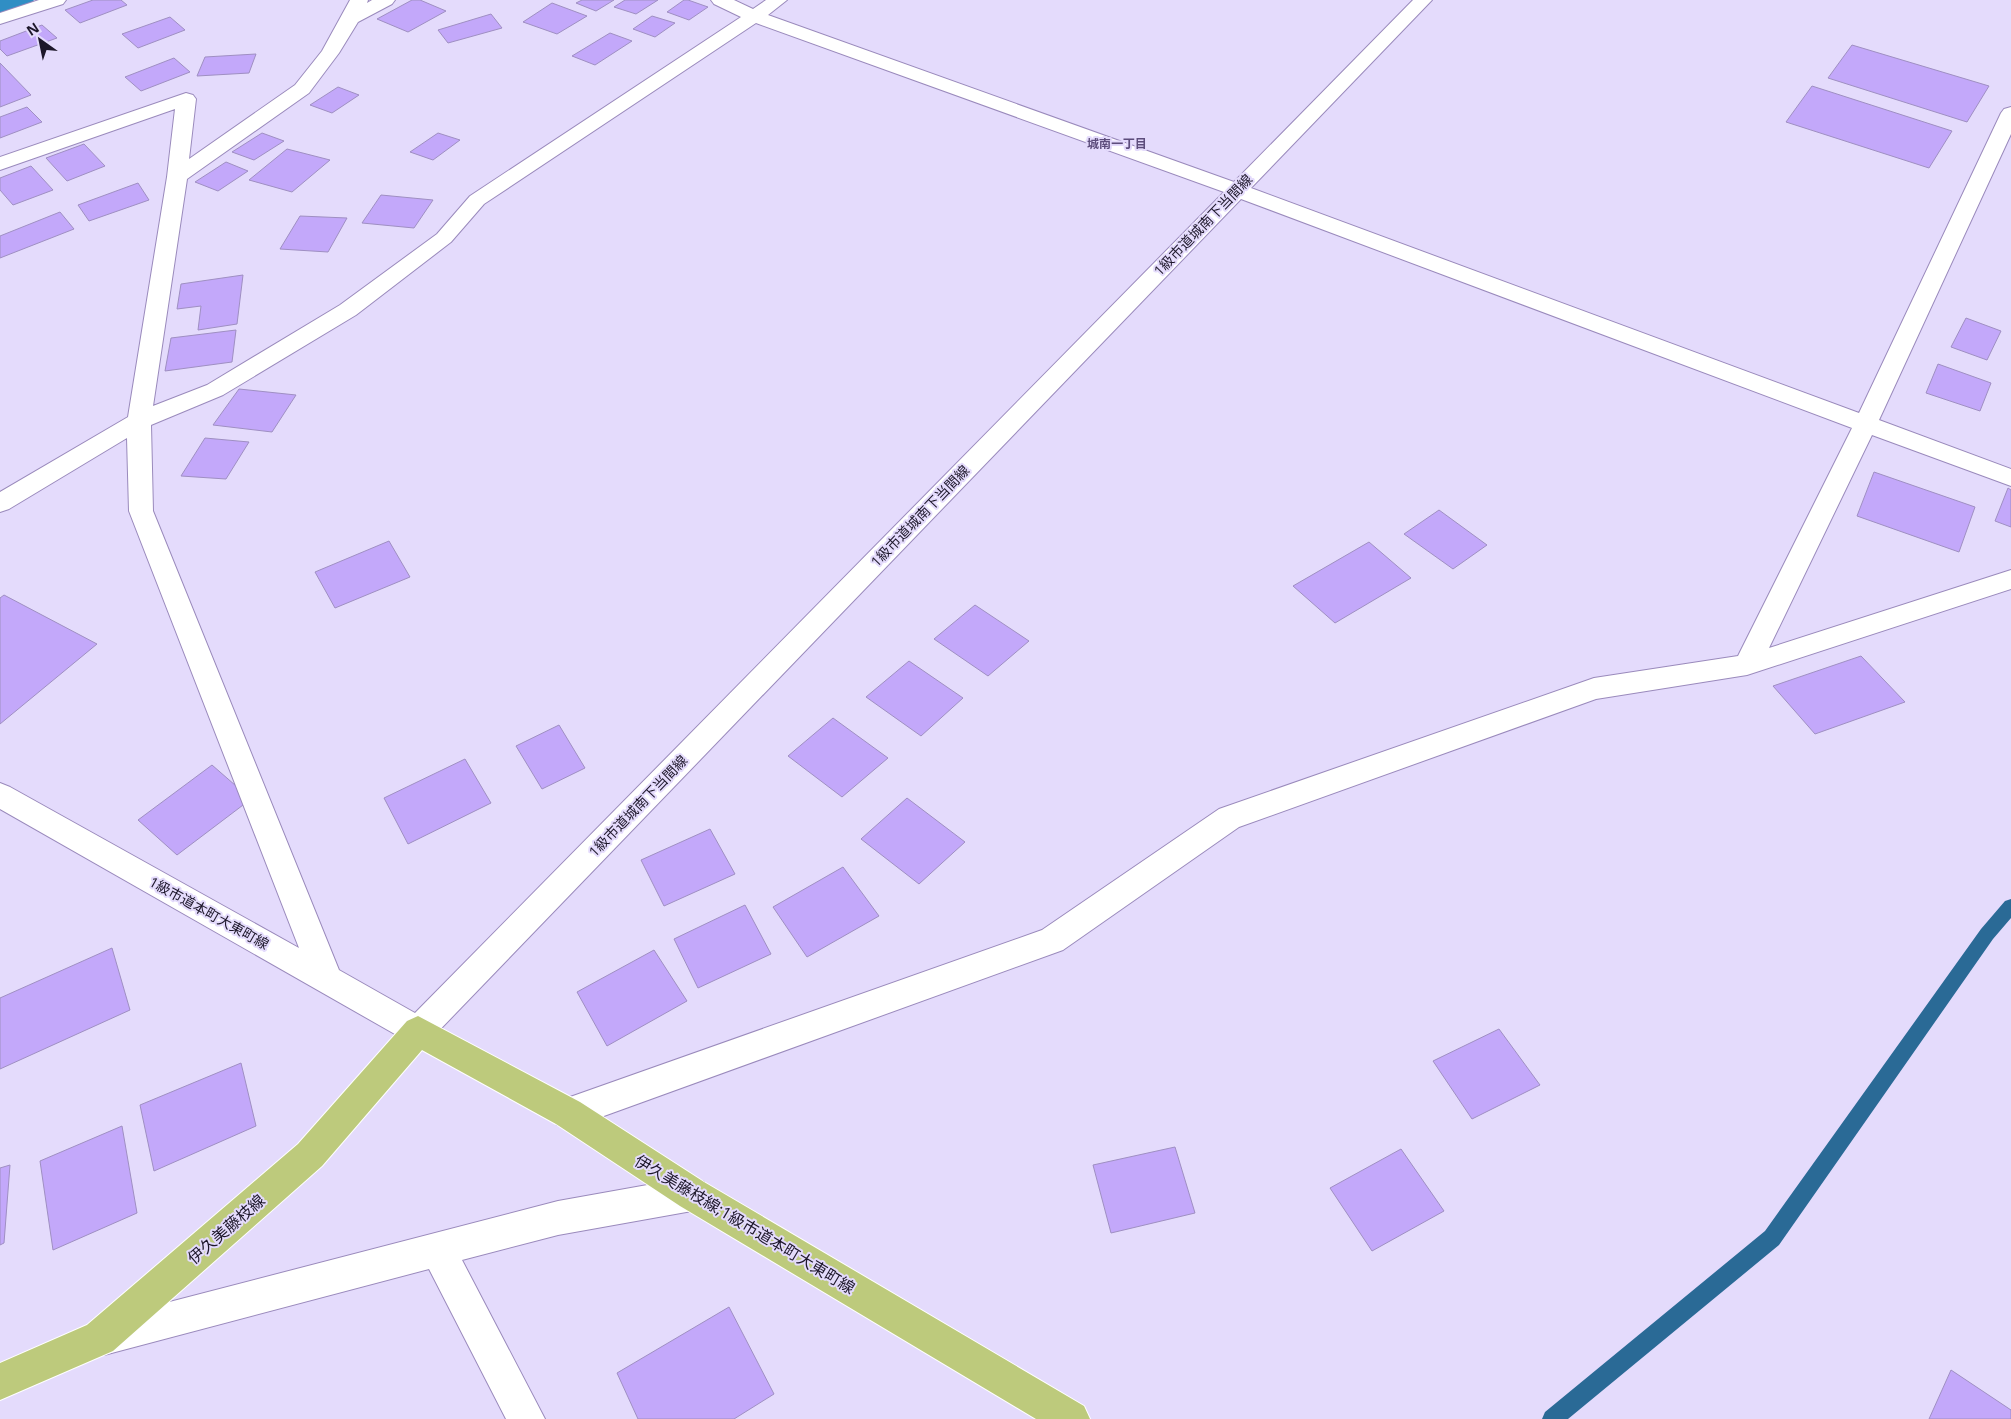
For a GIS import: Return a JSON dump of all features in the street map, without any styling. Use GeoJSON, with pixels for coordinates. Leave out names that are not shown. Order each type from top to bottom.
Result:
{"type":"FeatureCollection","features":[{"type":"Feature","properties":{"kind":"main road","name":"伊久美藤枝線;1級市道本町大東町線"},"geometry":{"type":"LineString","coordinates":[[418,1032],[568,1113],[692,1194],[1071,1419]]}},
{"type":"Feature","properties":{"kind":"main road","name":"伊久美藤枝線"},"geometry":{"type":"LineString","coordinates":[[0,1382],[100,1338],[310,1156],[418,1032]]}},
{"type":"Feature","properties":{"kind":"street"},"geometry":{"type":"LineString","coordinates":[[0,19],[57,0]]}},
{"type":"Feature","properties":{"kind":"street"},"geometry":{"type":"LineString","coordinates":[[177,177],[302,89],[330,53],[355,9],[386,0]]}},
{"type":"Feature","properties":{"kind":"street"},"geometry":{"type":"LineString","coordinates":[[720,0],[754,16],[1237,190],[2011,478]]}},
{"type":"Feature","properties":{"kind":"street"},"geometry":{"type":"LineString","coordinates":[[0,503],[139,421],[215,390],[348,310],[444,238],[477,200],[778,0]]}},
{"type":"Feature","properties":{"kind":"street","name":"1級市道城南下当間線"},"geometry":{"type":"LineString","coordinates":[[418,1032],[1423,0]]}},
{"type":"Feature","properties":{"kind":"street"},"geometry":{"type":"LineString","coordinates":[[0,164],[186,99],[177,177],[139,421],[141,511],[327,980]]}},
{"type":"Feature","properties":{"kind":"street"},"geometry":{"type":"LineString","coordinates":[[1747,665],[1866,423],[2011,113]]}},
{"type":"Feature","properties":{"kind":"street"},"geometry":{"type":"LineString","coordinates":[[568,1113],[1052,940],[1229,818],[1594,689],[1747,665],[2011,579]]}},
{"type":"Feature","properties":{"kind":"street","name":"1級市道本町大東町線"},"geometry":{"type":"LineString","coordinates":[[0,795],[418,1032]]}},
{"type":"Feature","properties":{"kind":"street"},"geometry":{"type":"LineString","coordinates":[[100,1338],[558,1218],[692,1194]]}},
{"type":"Feature","properties":{"kind":"street"},"geometry":{"type":"LineString","coordinates":[[438,1250],[526,1419]]}},
{"type":"Feature","properties":{"kind":"building"},"geometry":{"type":"Polygon","coordinates":[[[93,0],[121,0],[127,5],[80,23],[65,10],[93,0]]]}},
{"type":"Feature","properties":{"kind":"building"},"geometry":{"type":"Polygon","coordinates":[[[412,0],[420,0],[446,11],[408,32],[377,19],[412,0]]]}},
{"type":"Feature","properties":{"kind":"building"},"geometry":{"type":"Polygon","coordinates":[[[582,0],[614,0],[596,11],[576,3],[582,0]]]}},
{"type":"Feature","properties":{"kind":"building"},"geometry":{"type":"Polygon","coordinates":[[[625,0],[658,0],[636,14],[614,7],[625,0]]]}},
{"type":"Feature","properties":{"kind":"building"},"geometry":{"type":"Polygon","coordinates":[[[684,0],[708,7],[689,20],[667,12],[684,0]]]}},
{"type":"Feature","properties":{"kind":"building"},"geometry":{"type":"Polygon","coordinates":[[[552,3],[587,16],[557,34],[523,22],[552,3]]]}},
{"type":"Feature","properties":{"kind":"building"},"geometry":{"type":"Polygon","coordinates":[[[491,14],[502,28],[448,43],[438,30],[491,14]]]}},
{"type":"Feature","properties":{"kind":"building"},"geometry":{"type":"Polygon","coordinates":[[[652,16],[675,23],[655,37],[633,29],[652,16]]]}},
{"type":"Feature","properties":{"kind":"building"},"geometry":{"type":"Polygon","coordinates":[[[170,17],[185,30],[138,48],[122,34],[170,17]]]}},
{"type":"Feature","properties":{"kind":"building"},"geometry":{"type":"Polygon","coordinates":[[[42,25],[57,38],[7,56],[0,49],[0,41],[42,25]]]}},
{"type":"Feature","properties":{"kind":"building"},"geometry":{"type":"Polygon","coordinates":[[[610,33],[632,41],[595,65],[572,56],[610,33]]]}},
{"type":"Feature","properties":{"kind":"building"},"geometry":{"type":"Polygon","coordinates":[[[1852,45],[1989,86],[1967,122],[1828,78],[1852,45]]]}},
{"type":"Feature","properties":{"kind":"building"},"geometry":{"type":"Polygon","coordinates":[[[256,54],[249,73],[197,76],[205,57],[256,54]]]}},
{"type":"Feature","properties":{"kind":"building"},"geometry":{"type":"Polygon","coordinates":[[[174,58],[190,72],[141,91],[125,77],[174,58]]]}},
{"type":"Feature","properties":{"kind":"building"},"geometry":{"type":"Polygon","coordinates":[[[0,63],[31,95],[0,107],[0,63]]]}},
{"type":"Feature","properties":{"kind":"building"},"geometry":{"type":"Polygon","coordinates":[[[1812,86],[1952,131],[1929,168],[1786,122],[1812,86]]]}},
{"type":"Feature","properties":{"kind":"building"},"geometry":{"type":"Polygon","coordinates":[[[338,87],[359,95],[332,113],[310,105],[338,87]]]}},
{"type":"Feature","properties":{"kind":"building"},"geometry":{"type":"Polygon","coordinates":[[[27,107],[42,122],[0,138],[0,117],[27,107]]]}},
{"type":"Feature","properties":{"kind":"building"},"geometry":{"type":"Polygon","coordinates":[[[262,133],[284,141],[254,160],[232,152],[262,133]]]}},
{"type":"Feature","properties":{"kind":"building"},"geometry":{"type":"Polygon","coordinates":[[[438,133],[460,140],[433,160],[410,152],[438,133]]]}},
{"type":"Feature","properties":{"kind":"building"},"geometry":{"type":"Polygon","coordinates":[[[84,144],[105,166],[67,181],[46,158],[84,144]]]}},
{"type":"Feature","properties":{"kind":"building"},"geometry":{"type":"Polygon","coordinates":[[[287,149],[330,160],[292,192],[249,180],[287,149]]]}},
{"type":"Feature","properties":{"kind":"building"},"geometry":{"type":"Polygon","coordinates":[[[226,162],[248,171],[218,191],[195,182],[226,162]]]}},
{"type":"Feature","properties":{"kind":"building"},"geometry":{"type":"Polygon","coordinates":[[[31,166],[53,190],[13,205],[0,190],[0,178],[31,166]]]}},
{"type":"Feature","properties":{"kind":"building"},"geometry":{"type":"Polygon","coordinates":[[[138,183],[149,200],[89,221],[78,205],[138,183]]]}},
{"type":"Feature","properties":{"kind":"building"},"geometry":{"type":"Polygon","coordinates":[[[381,195],[433,200],[414,228],[362,223],[381,195]]]}},
{"type":"Feature","properties":{"kind":"building"},"geometry":{"type":"Polygon","coordinates":[[[60,212],[74,229],[0,258],[0,236],[60,212]]]}},
{"type":"Feature","properties":{"kind":"building"},"geometry":{"type":"Polygon","coordinates":[[[300,216],[347,218],[328,252],[280,249],[300,216]]]}},
{"type":"Feature","properties":{"kind":"building"},"geometry":{"type":"Polygon","coordinates":[[[243,275],[237,324],[198,330],[201,306],[177,309],[181,284],[243,275]]]}},
{"type":"Feature","properties":{"kind":"building"},"geometry":{"type":"Polygon","coordinates":[[[1966,318],[2001,331],[1987,360],[1951,347],[1966,318]]]}},
{"type":"Feature","properties":{"kind":"building"},"geometry":{"type":"Polygon","coordinates":[[[236,330],[232,362],[165,371],[171,338],[236,330]]]}},
{"type":"Feature","properties":{"kind":"building"},"geometry":{"type":"Polygon","coordinates":[[[1938,364],[1991,383],[1980,411],[1926,393],[1938,364]]]}},
{"type":"Feature","properties":{"kind":"building"},"geometry":{"type":"Polygon","coordinates":[[[239,389],[296,395],[272,432],[213,425],[239,389]]]}},
{"type":"Feature","properties":{"kind":"building"},"geometry":{"type":"Polygon","coordinates":[[[205,438],[249,442],[226,479],[181,476],[205,438]]]}},
{"type":"Feature","properties":{"kind":"building"},"geometry":{"type":"Polygon","coordinates":[[[1874,472],[1975,507],[1959,552],[1857,516],[1874,472]]]}},
{"type":"Feature","properties":{"kind":"building"},"geometry":{"type":"Polygon","coordinates":[[[2008,488],[2011,490],[2011,527],[1995,521],[2008,488]]]}},
{"type":"Feature","properties":{"kind":"building"},"geometry":{"type":"Polygon","coordinates":[[[1439,510],[1487,545],[1453,569],[1404,534],[1439,510]]]}},
{"type":"Feature","properties":{"kind":"building"},"geometry":{"type":"Polygon","coordinates":[[[389,541],[410,577],[335,608],[315,572],[389,541]]]}},
{"type":"Feature","properties":{"kind":"building"},"geometry":{"type":"Polygon","coordinates":[[[1369,542],[1411,578],[1335,623],[1293,586],[1369,542]]]}},
{"type":"Feature","properties":{"kind":"building"},"geometry":{"type":"Polygon","coordinates":[[[4,595],[97,644],[0,724],[0,598],[4,595]]]}},
{"type":"Feature","properties":{"kind":"building"},"geometry":{"type":"Polygon","coordinates":[[[975,605],[1029,641],[988,676],[934,639],[975,605]]]}},
{"type":"Feature","properties":{"kind":"building"},"geometry":{"type":"Polygon","coordinates":[[[1861,656],[1905,702],[1815,734],[1773,686],[1861,656]]]}},
{"type":"Feature","properties":{"kind":"building"},"geometry":{"type":"Polygon","coordinates":[[[909,661],[963,698],[921,736],[866,697],[909,661]]]}},
{"type":"Feature","properties":{"kind":"building"},"geometry":{"type":"Polygon","coordinates":[[[833,718],[888,758],[842,797],[788,756],[833,718]]]}},
{"type":"Feature","properties":{"kind":"building"},"geometry":{"type":"Polygon","coordinates":[[[559,725],[585,768],[542,789],[516,746],[559,725]]]}},
{"type":"Feature","properties":{"kind":"building"},"geometry":{"type":"Polygon","coordinates":[[[465,759],[491,803],[408,844],[384,798],[465,759]]]}},
{"type":"Feature","properties":{"kind":"building"},"geometry":{"type":"Polygon","coordinates":[[[212,765],[251,799],[177,855],[138,820],[212,765]]]}},
{"type":"Feature","properties":{"kind":"building"},"geometry":{"type":"Polygon","coordinates":[[[907,798],[965,842],[919,884],[861,839],[907,798]]]}},
{"type":"Feature","properties":{"kind":"building"},"geometry":{"type":"Polygon","coordinates":[[[710,829],[735,874],[664,906],[641,860],[710,829]]]}},
{"type":"Feature","properties":{"kind":"building"},"geometry":{"type":"Polygon","coordinates":[[[843,867],[879,916],[807,957],[773,907],[843,867]]]}},
{"type":"Feature","properties":{"kind":"building"},"geometry":{"type":"Polygon","coordinates":[[[745,905],[771,954],[698,988],[674,939],[745,905]]]}},
{"type":"Feature","properties":{"kind":"building"},"geometry":{"type":"Polygon","coordinates":[[[112,948],[130,1010],[0,1069],[0,998],[112,948]]]}},
{"type":"Feature","properties":{"kind":"building"},"geometry":{"type":"Polygon","coordinates":[[[654,950],[687,1001],[607,1046],[577,992],[654,950]]]}},
{"type":"Feature","properties":{"kind":"building"},"geometry":{"type":"Polygon","coordinates":[[[1499,1029],[1540,1085],[1472,1119],[1433,1061],[1499,1029]]]}},
{"type":"Feature","properties":{"kind":"building"},"geometry":{"type":"Polygon","coordinates":[[[241,1063],[256,1126],[154,1171],[140,1105],[241,1063]]]}},
{"type":"Feature","properties":{"kind":"building"},"geometry":{"type":"Polygon","coordinates":[[[122,1126],[137,1213],[53,1250],[40,1161],[122,1126]]]}},
{"type":"Feature","properties":{"kind":"building"},"geometry":{"type":"Polygon","coordinates":[[[1175,1147],[1195,1213],[1111,1233],[1093,1165],[1175,1147]]]}},
{"type":"Feature","properties":{"kind":"building"},"geometry":{"type":"Polygon","coordinates":[[[1401,1149],[1444,1211],[1372,1251],[1330,1188],[1401,1149]]]}},
{"type":"Feature","properties":{"kind":"building"},"geometry":{"type":"Polygon","coordinates":[[[10,1165],[4,1243],[0,1245],[0,1168],[10,1165]]]}},
{"type":"Feature","properties":{"kind":"building"},"geometry":{"type":"Polygon","coordinates":[[[729,1307],[774,1394],[734,1419],[638,1419],[617,1373],[729,1307]]]}},
{"type":"Feature","properties":{"kind":"building"},"geometry":{"type":"Polygon","coordinates":[[[1951,1370],[2011,1410],[2011,1419],[1929,1419],[1951,1370]]]}},
{"type":"Feature","properties":{"kind":"waterway"},"geometry":{"type":"LineString","coordinates":[[0,2],[5,0]]}},
{"type":"Feature","properties":{"kind":"waterway"},"geometry":{"type":"LineString","coordinates":[[1552,1419],[1772,1238],[1987,934],[2011,906]]}},
{"type":"Feature","properties":{"kind":"district","name":"城南一丁目"},"geometry":{"type":"Point","coordinates":[1117,144]}}]}
